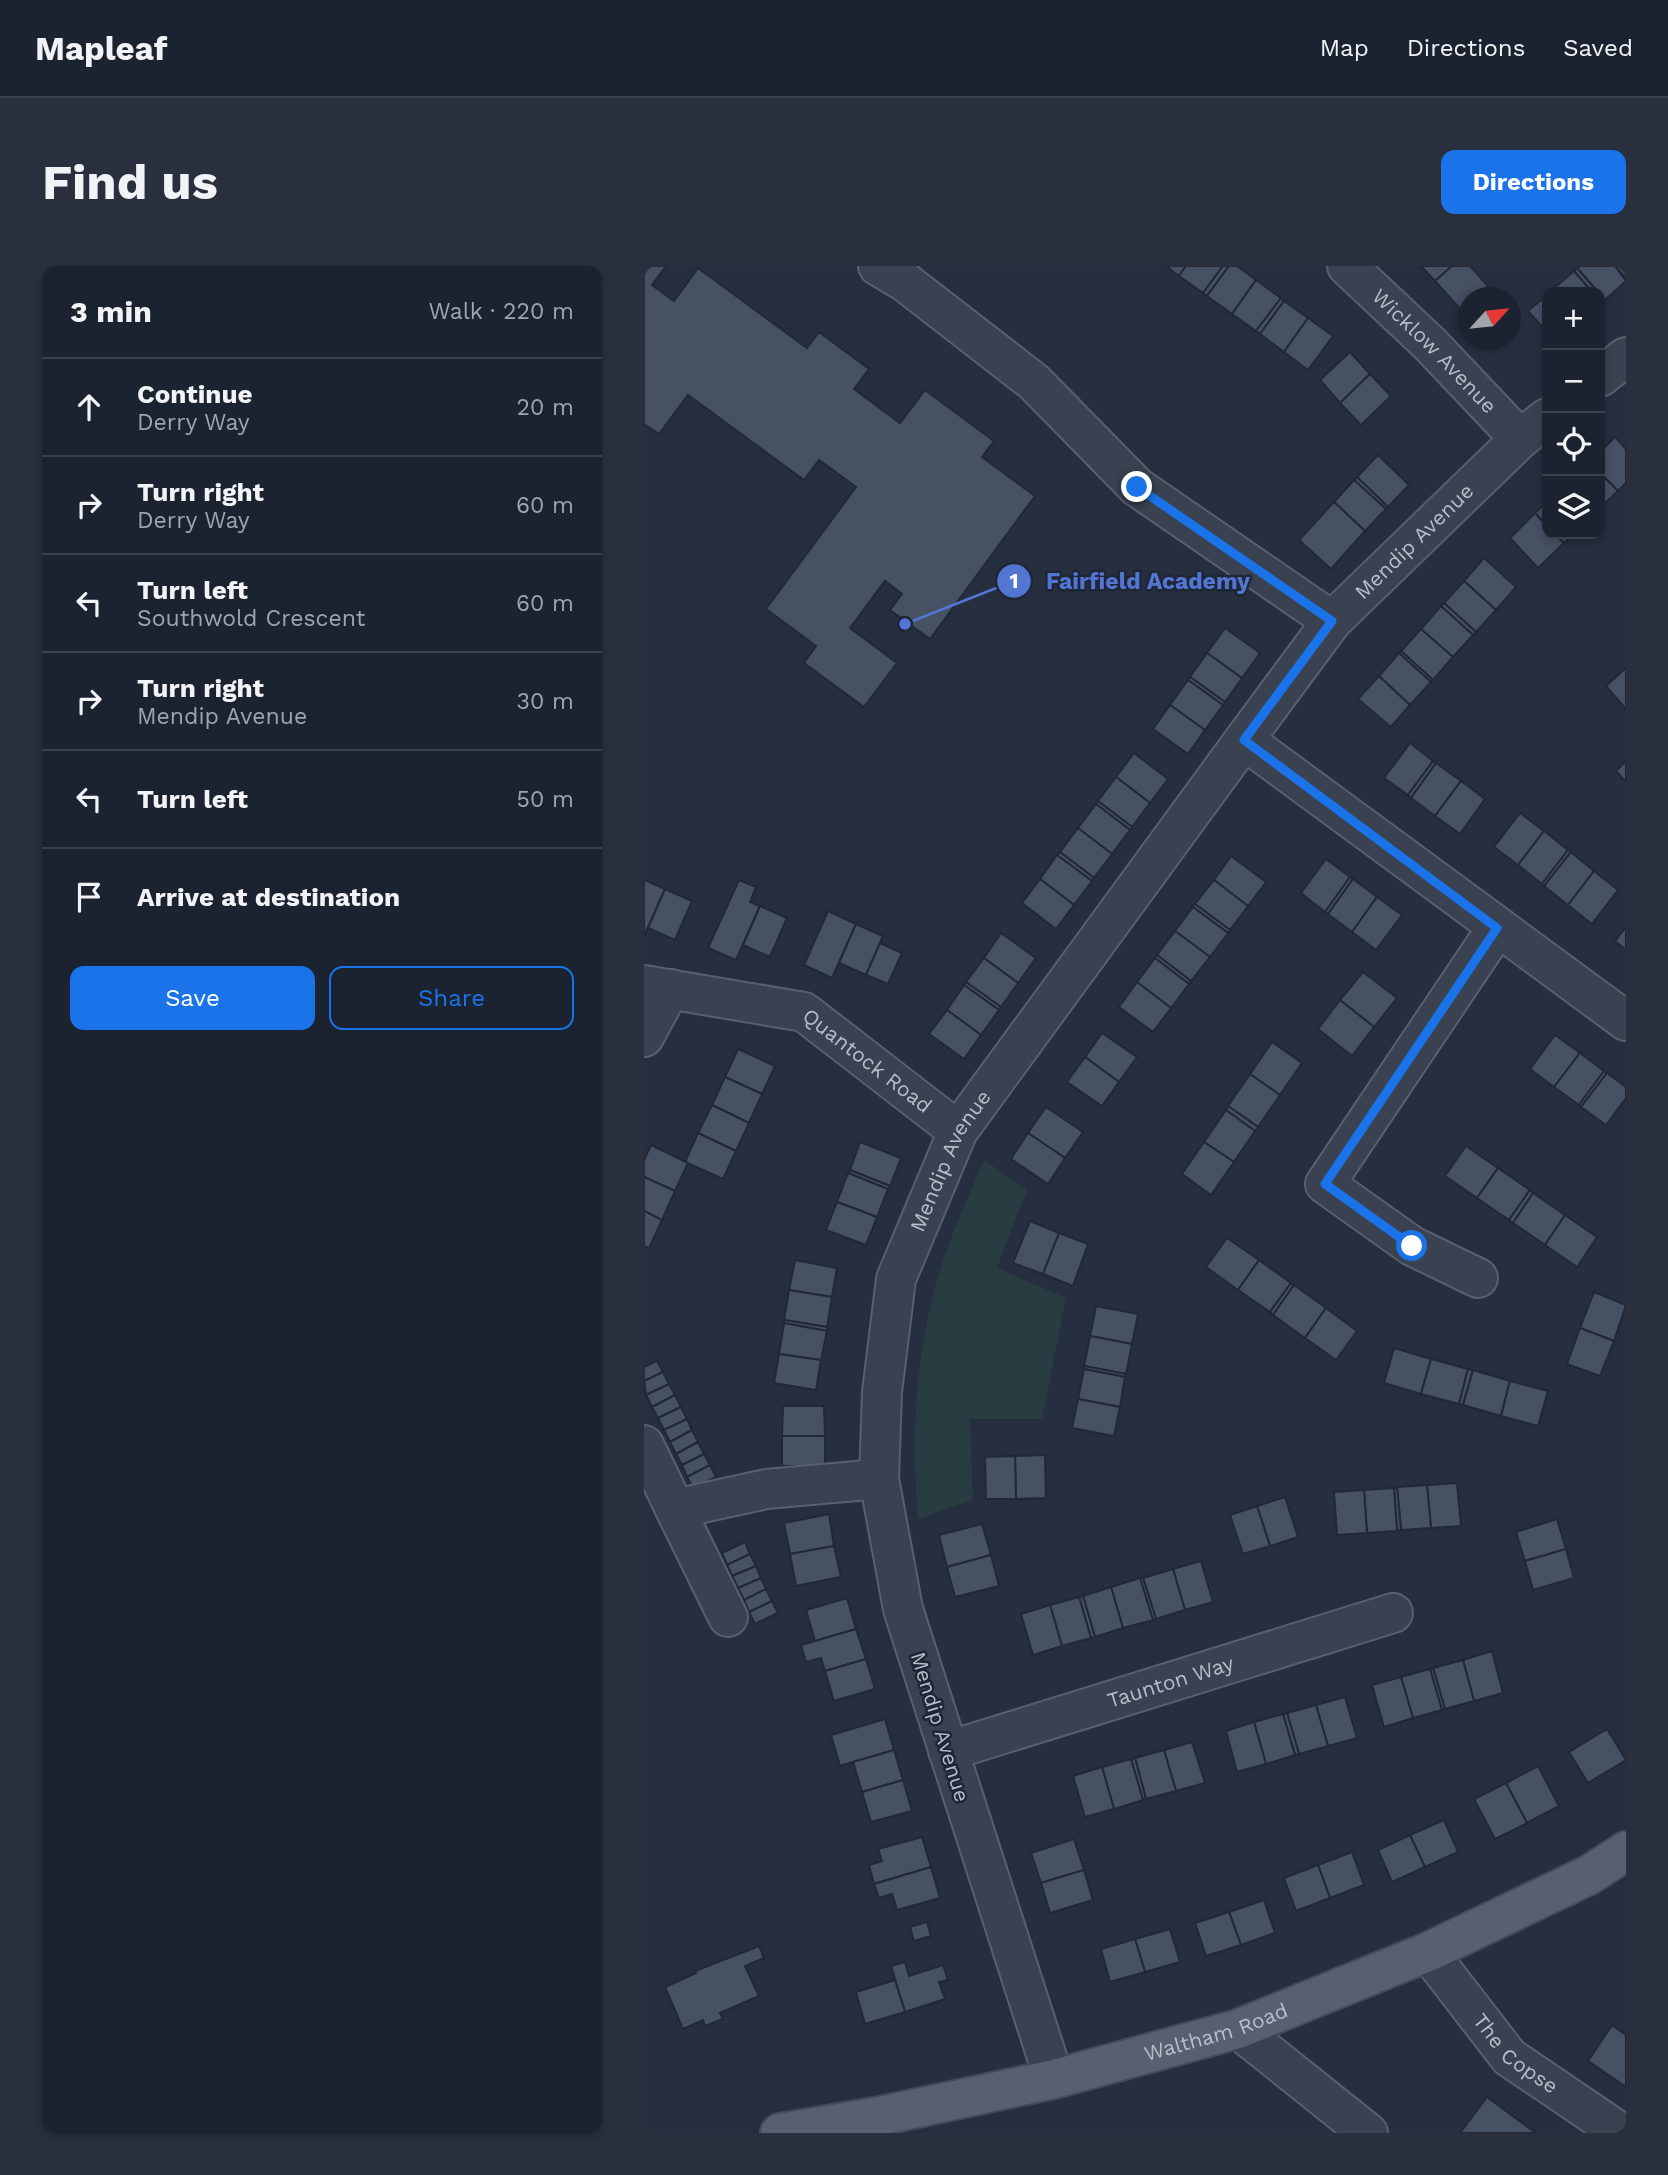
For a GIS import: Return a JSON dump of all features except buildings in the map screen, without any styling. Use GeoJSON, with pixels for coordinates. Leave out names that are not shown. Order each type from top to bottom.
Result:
{"type":"FeatureCollection","features":[{"type":"Feature","properties":{"kind":"main road","name":"Waltham Road"},"geometry":{"type":"LineString","coordinates":[[780,2133],[882,2125],[1238,2029],[1428,1952],[1589,1875],[1626,1851]]}},
{"type":"Feature","properties":{"kind":"street"},"geometry":{"type":"LineString","coordinates":[[878,266],[905,282],[1034,382],[1137,487],[1332,621]]}},
{"type":"Feature","properties":{"kind":"street","name":"Wicklow Avenue"},"geometry":{"type":"LineString","coordinates":[[1347,266],[1430,344],[1533,428]]}},
{"type":"Feature","properties":{"kind":"street"},"geometry":{"type":"LineString","coordinates":[[1605,373],[1626,357]]}},
{"type":"Feature","properties":{"kind":"street","name":"Mendip Avenue"},"geometry":{"type":"LineString","coordinates":[[1054,2079],[903,1609],[879,1479],[882,1392],[896,1279],[958,1131],[1332,621],[1533,428]]}},
{"type":"Feature","properties":{"kind":"street"},"geometry":{"type":"LineString","coordinates":[[1244,740],[1626,1021]]}},
{"type":"Feature","properties":{"kind":"street"},"geometry":{"type":"LineString","coordinates":[[1478,1278],[1412,1246],[1325,1184],[1497,928]]}},
{"type":"Feature","properties":{"kind":"street"},"geometry":{"type":"LineString","coordinates":[[644,1037],[657,987]]}},
{"type":"Feature","properties":{"kind":"street","name":"Quantock Road"},"geometry":{"type":"LineString","coordinates":[[657,987],[804,1012],[958,1131]]}},
{"type":"Feature","properties":{"kind":"street"},"geometry":{"type":"LineString","coordinates":[[644,1445],[729,1617]]}},
{"type":"Feature","properties":{"kind":"street"},"geometry":{"type":"LineString","coordinates":[[675,1509],[766,1489],[879,1479]]}},
{"type":"Feature","properties":{"kind":"street","name":"Taunton Way"},"geometry":{"type":"LineString","coordinates":[[947,1751],[1393,1613]]}},
{"type":"Feature","properties":{"kind":"street","name":"The Copse"},"geometry":{"type":"LineString","coordinates":[[1428,1952],[1509,2057],[1621,2133]]}},
{"type":"Feature","properties":{"kind":"street"},"geometry":{"type":"LineString","coordinates":[[1238,2029],[1368,2133]]}},
{"type":"Feature","properties":{"kind":"green space"},"geometry":{"type":"Polygon","coordinates":[[[984,1160],[1027,1190],[997,1268],[1066,1298],[1042,1419],[970,1419],[973,1500],[918,1519],[915,1422],[926,1327],[946,1251],[984,1160]]]}},
{"type":"Feature","properties":{"kind":"place","name":"Fairfield Academy"},"geometry":{"type":"Point","coordinates":[905,624]}},
{"type":"Feature","properties":{"kind":"route"},"geometry":{"type":"LineString","coordinates":[[1137,487],[1332,621],[1244,740],[1497,928],[1325,1184],[1412,1246]]}}]}
